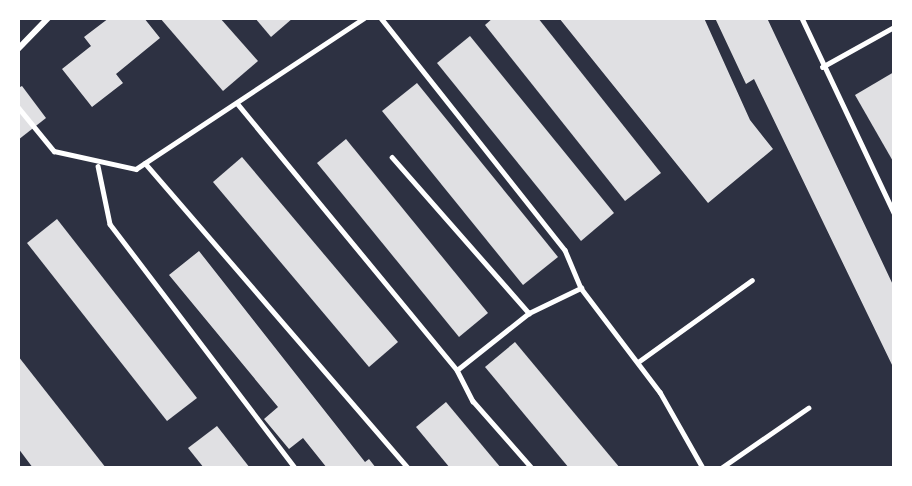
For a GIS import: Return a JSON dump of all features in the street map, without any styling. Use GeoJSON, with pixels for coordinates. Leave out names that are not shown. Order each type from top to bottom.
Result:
{"type":"FeatureCollection","features":[{"type":"Feature","properties":{"kind":"street"},"geometry":{"type":"LineString","coordinates":[[18,49],[48,18]]}},
{"type":"Feature","properties":{"kind":"lane"},"geometry":{"type":"LineString","coordinates":[[18,107],[54,151],[136,169],[364,18]]}},
{"type":"Feature","properties":{"kind":"lane"},"geometry":{"type":"LineString","coordinates":[[381,18],[565,250],[581,288],[638,362],[704,468]]}},
{"type":"Feature","properties":{"kind":"lane"},"geometry":{"type":"LineString","coordinates":[[802,18],[822,67],[894,213]]}},
{"type":"Feature","properties":{"kind":"lane"},"geometry":{"type":"LineString","coordinates":[[822,67],[894,27]]}},
{"type":"Feature","properties":{"kind":"lane"},"geometry":{"type":"LineString","coordinates":[[237,102],[457,370],[473,401],[532,468]]}},
{"type":"Feature","properties":{"kind":"lane"},"geometry":{"type":"LineString","coordinates":[[392,157],[529,313]]}},
{"type":"Feature","properties":{"kind":"lane"},"geometry":{"type":"LineString","coordinates":[[145,163],[408,468]]}},
{"type":"Feature","properties":{"kind":"lane"},"geometry":{"type":"LineString","coordinates":[[98,165],[110,224],[295,468]]}},
{"type":"Feature","properties":{"kind":"lane"},"geometry":{"type":"LineString","coordinates":[[638,362],[752,280]]}},
{"type":"Feature","properties":{"kind":"lane"},"geometry":{"type":"LineString","coordinates":[[457,370],[529,313],[581,288]]}},
{"type":"Feature","properties":{"kind":"lane"},"geometry":{"type":"LineString","coordinates":[[721,468],[808,408]]}},
{"type":"Feature","properties":{"kind":"building"},"geometry":{"type":"Polygon","coordinates":[[[109,18],[144,18],[160,38],[116,74],[123,83],[92,107],[62,69],[91,46],[84,37],[109,18]]]}},
{"type":"Feature","properties":{"kind":"building"},"geometry":{"type":"Polygon","coordinates":[[[160,18],[220,18],[258,61],[223,91],[160,18]]]}},
{"type":"Feature","properties":{"kind":"building"},"geometry":{"type":"Polygon","coordinates":[[[255,18],[293,18],[271,37],[255,18]]]}},
{"type":"Feature","properties":{"kind":"building"},"geometry":{"type":"Polygon","coordinates":[[[493,18],[538,18],[661,173],[625,201],[485,25],[493,18]]]}},
{"type":"Feature","properties":{"kind":"building"},"geometry":{"type":"Polygon","coordinates":[[[559,18],[704,18],[750,120],[773,149],[708,203],[559,18]]]}},
{"type":"Feature","properties":{"kind":"building"},"geometry":{"type":"Polygon","coordinates":[[[715,18],[767,18],[894,287],[894,369],[754,79],[746,84],[715,18]]]}},
{"type":"Feature","properties":{"kind":"building"},"geometry":{"type":"Polygon","coordinates":[[[470,36],[614,213],[581,241],[437,63],[470,36]]]}},
{"type":"Feature","properties":{"kind":"building"},"geometry":{"type":"Polygon","coordinates":[[[894,72],[894,163],[855,95],[894,72]]]}},
{"type":"Feature","properties":{"kind":"building"},"geometry":{"type":"Polygon","coordinates":[[[417,83],[558,257],[523,285],[382,111],[417,83]]]}},
{"type":"Feature","properties":{"kind":"building"},"geometry":{"type":"Polygon","coordinates":[[[22,86],[46,118],[18,140],[18,88],[22,86]]]}},
{"type":"Feature","properties":{"kind":"building"},"geometry":{"type":"Polygon","coordinates":[[[346,139],[488,313],[459,337],[317,163],[346,139]]]}},
{"type":"Feature","properties":{"kind":"building"},"geometry":{"type":"Polygon","coordinates":[[[242,157],[398,342],[369,367],[213,182],[242,157]]]}},
{"type":"Feature","properties":{"kind":"building"},"geometry":{"type":"Polygon","coordinates":[[[57,219],[197,398],[167,421],[27,243],[57,219]]]}},
{"type":"Feature","properties":{"kind":"building"},"geometry":{"type":"Polygon","coordinates":[[[199,251],[365,462],[369,459],[376,468],[327,468],[303,438],[289,449],[264,419],[278,407],[169,275],[199,251]]]}},
{"type":"Feature","properties":{"kind":"building"},"geometry":{"type":"Polygon","coordinates":[[[515,342],[620,468],[569,468],[485,367],[515,342]]]}},
{"type":"Feature","properties":{"kind":"building"},"geometry":{"type":"Polygon","coordinates":[[[18,356],[106,468],[33,468],[18,448],[18,356]]]}},
{"type":"Feature","properties":{"kind":"building"},"geometry":{"type":"Polygon","coordinates":[[[446,402],[501,468],[450,468],[416,427],[446,402]]]}},
{"type":"Feature","properties":{"kind":"building"},"geometry":{"type":"Polygon","coordinates":[[[217,426],[250,468],[204,468],[188,448],[217,426]]]}}]}
